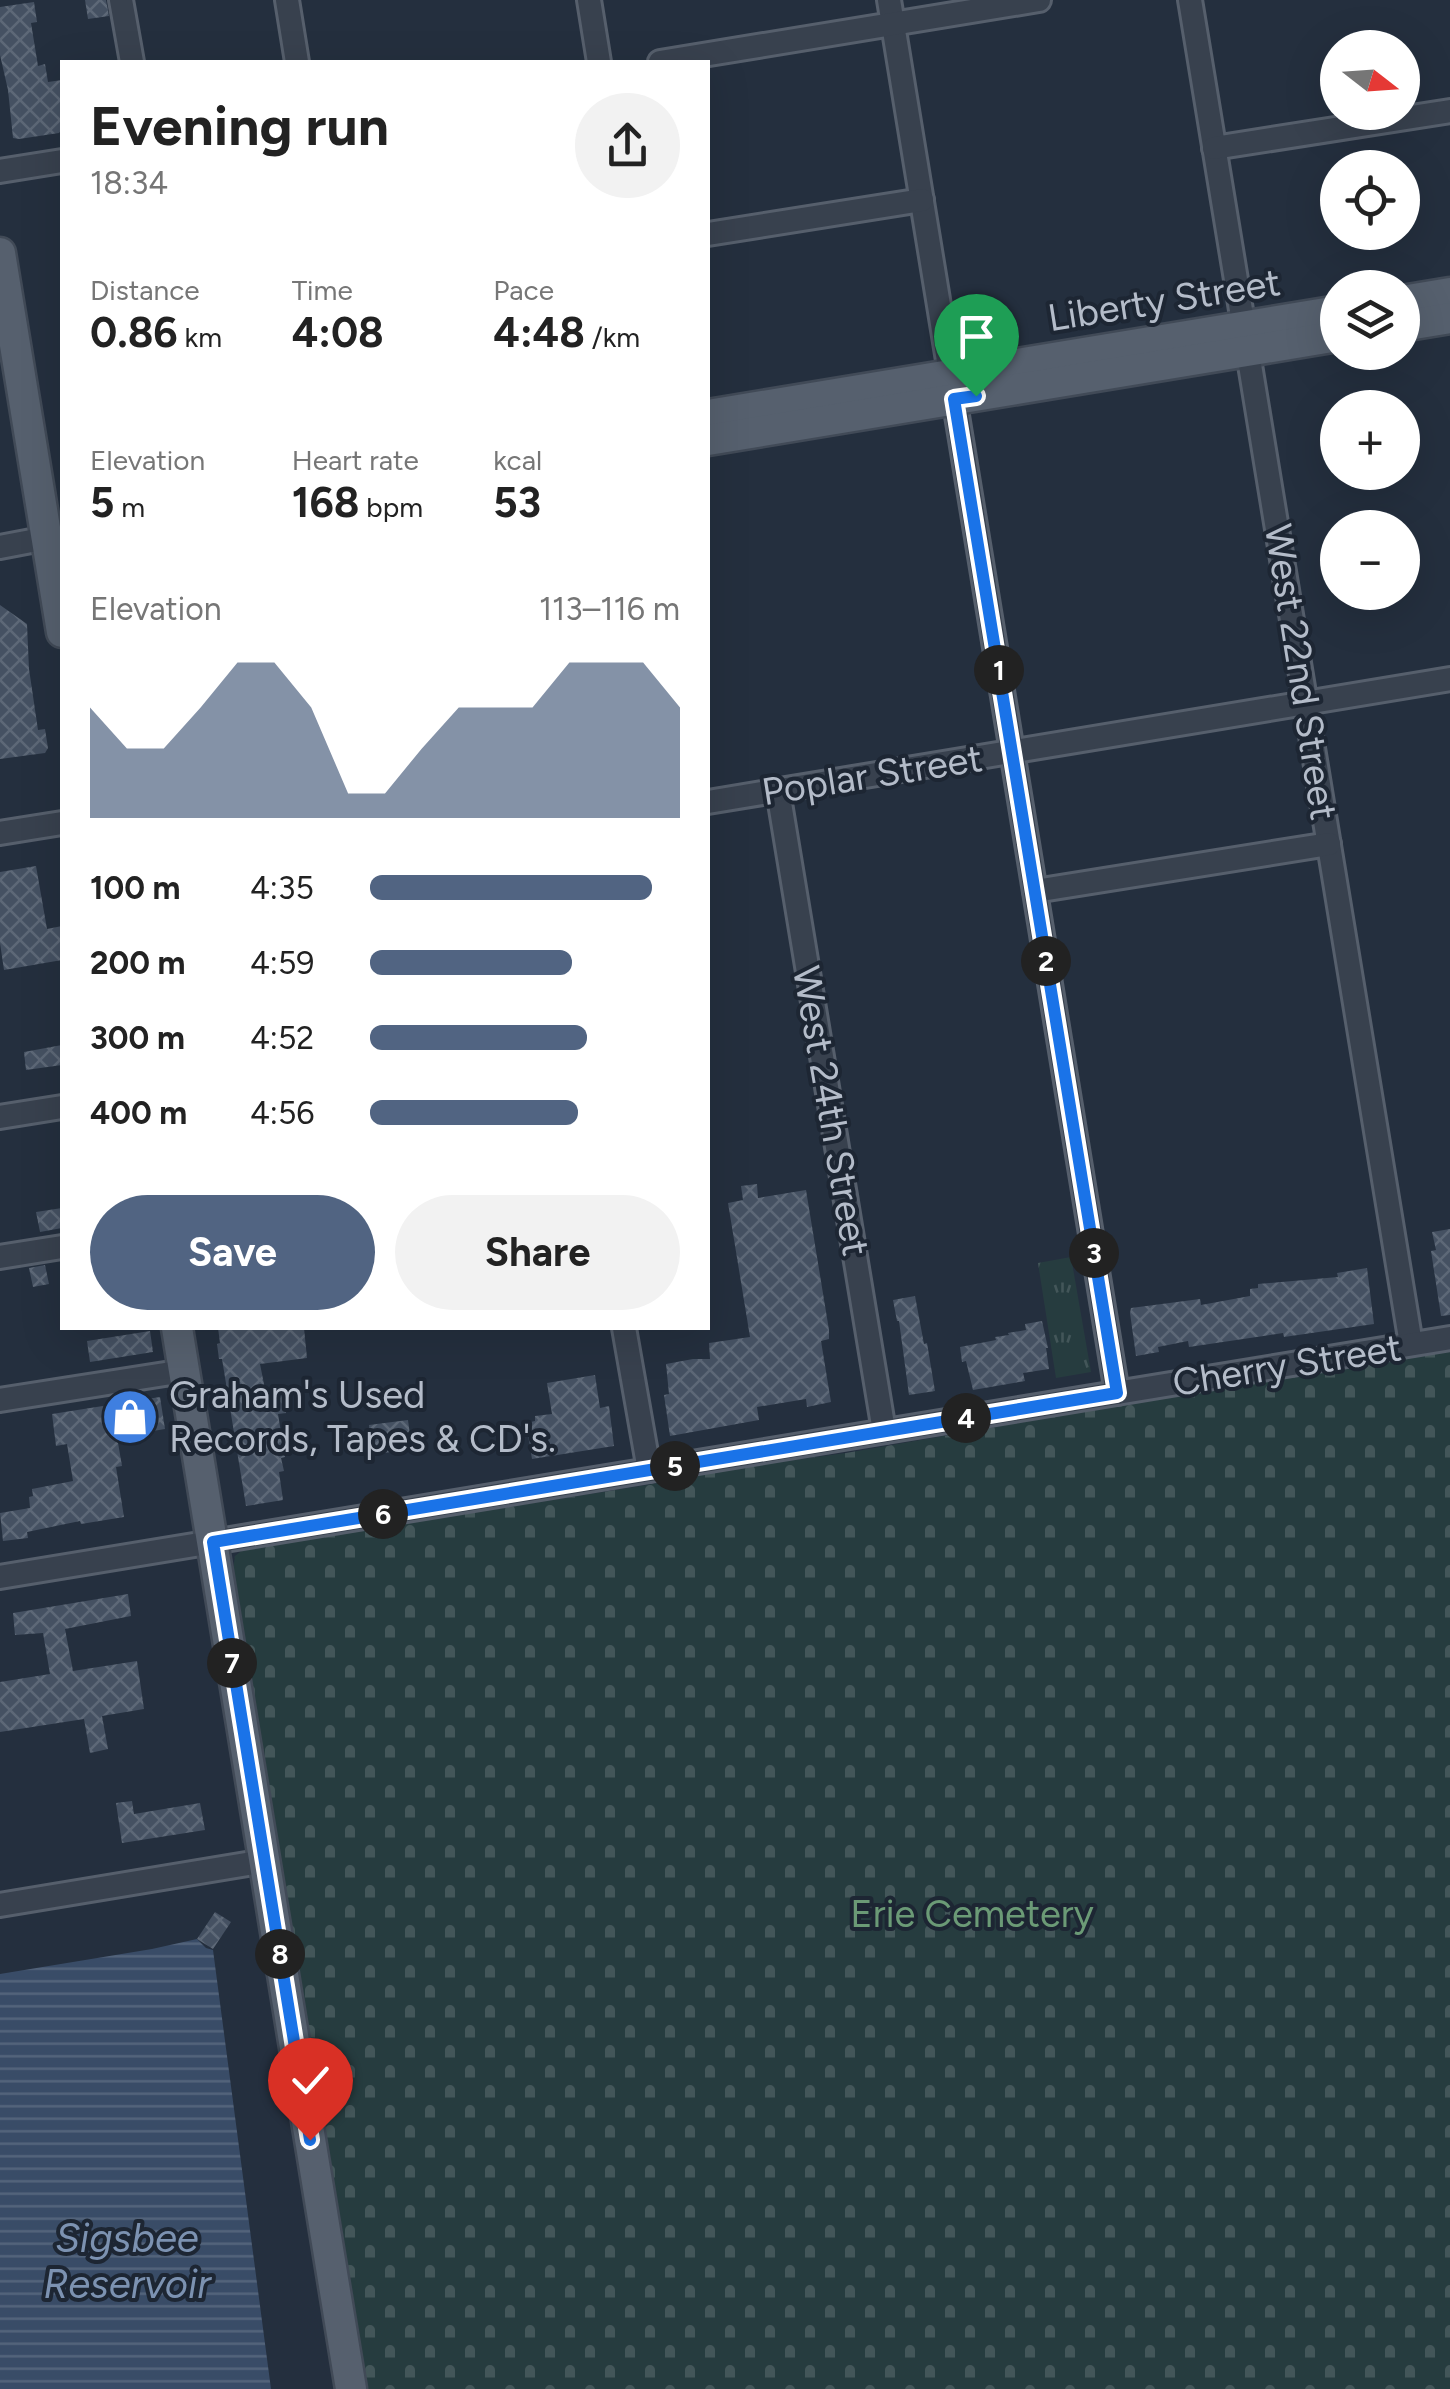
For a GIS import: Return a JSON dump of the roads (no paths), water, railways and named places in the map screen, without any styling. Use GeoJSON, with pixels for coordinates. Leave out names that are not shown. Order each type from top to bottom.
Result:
{"type":"FeatureCollection","features":[{"type":"Feature","properties":{"kind":"main road"},"geometry":{"type":"LineString","coordinates":[[0,253],[55,536],[60,605]]}},
{"type":"Feature","properties":{"kind":"main road"},"geometry":{"type":"LineString","coordinates":[[1420,298],[1450,293]]}},
{"type":"Feature","properties":{"kind":"main road","name":"Liberty Street"},"geometry":{"type":"LineString","coordinates":[[710,416],[952,387],[1246,339],[1320,317]]}},
{"type":"Feature","properties":{"kind":"main road"},"geometry":{"type":"LineString","coordinates":[[1420,323],[1450,318]]}},
{"type":"Feature","properties":{"kind":"main road","name":"Liberty Street"},"geometry":{"type":"LineString","coordinates":[[1246,339],[1320,337]]}},
{"type":"Feature","properties":{"kind":"main road","name":"Liberty Street"},"geometry":{"type":"LineString","coordinates":[[710,440],[952,387]]}},
{"type":"Feature","properties":{"kind":"main road"},"geometry":{"type":"LineString","coordinates":[[177,1330],[351,2389]]}},
{"type":"Feature","properties":{"kind":"street"},"geometry":{"type":"LineString","coordinates":[[122,0],[132,60]]}},
{"type":"Feature","properties":{"kind":"street"},"geometry":{"type":"LineString","coordinates":[[287,0],[298,60]]}},
{"type":"Feature","properties":{"kind":"street"},"geometry":{"type":"LineString","coordinates":[[589,0],[599,60]]}},
{"type":"Feature","properties":{"kind":"street"},"geometry":{"type":"LineString","coordinates":[[889,0],[1117,1393]]}},
{"type":"Feature","properties":{"kind":"street"},"geometry":{"type":"LineString","coordinates":[[672,60],[1039,0]]}},
{"type":"Feature","properties":{"kind":"street","name":"West 22nd Street"},"geometry":{"type":"LineString","coordinates":[[1190,0],[1411,1344]]}},
{"type":"Feature","properties":{"kind":"street"},"geometry":{"type":"LineString","coordinates":[[1214,148],[1450,111]]}},
{"type":"Feature","properties":{"kind":"street"},"geometry":{"type":"LineString","coordinates":[[0,171],[60,161]]}},
{"type":"Feature","properties":{"kind":"street"},"geometry":{"type":"LineString","coordinates":[[710,234],[922,200]]}},
{"type":"Feature","properties":{"kind":"street"},"geometry":{"type":"LineString","coordinates":[[0,548],[55,536]]}},
{"type":"Feature","properties":{"kind":"street","name":"Poplar Street"},"geometry":{"type":"LineString","coordinates":[[710,802],[1450,680]]}},
{"type":"Feature","properties":{"kind":"street","name":"West 24th Street"},"geometry":{"type":"LineString","coordinates":[[778,791],[884,1431]]}},
{"type":"Feature","properties":{"kind":"street"},"geometry":{"type":"LineString","coordinates":[[0,833],[60,823]]}},
{"type":"Feature","properties":{"kind":"street"},"geometry":{"type":"LineString","coordinates":[[1035,891],[1329,844]]}},
{"type":"Feature","properties":{"kind":"street"},"geometry":{"type":"LineString","coordinates":[[0,1116],[60,1107]]}},
{"type":"Feature","properties":{"kind":"street"},"geometry":{"type":"LineString","coordinates":[[0,1257],[60,1247]]}},
{"type":"Feature","properties":{"kind":"street"},"geometry":{"type":"LineString","coordinates":[[624,1330],[649,1470]]}},
{"type":"Feature","properties":{"kind":"street","name":"Cherry Street"},"geometry":{"type":"LineString","coordinates":[[0,1577],[1450,1338]]}},
{"type":"Feature","properties":{"kind":"street"},"geometry":{"type":"LineString","coordinates":[[0,1400],[184,1371]]}},
{"type":"Feature","properties":{"kind":"street"},"geometry":{"type":"LineString","coordinates":[[0,1905],[265,1861]]}},
{"type":"Feature","properties":{"kind":"water","name":"Sigsbee Reservoir"},"geometry":{"type":"Polygon","coordinates":[[[197,1939],[213,1950],[271,2389],[0,2389],[0,1974],[197,1939]]]}},
{"type":"Feature","properties":{"kind":"place","name":"Graham's Used Records, Tapes & CD's."},"geometry":{"type":"Point","coordinates":[130,1417]}},
{"type":"Feature","properties":{"kind":"park label","name":"Erie Cemetery"},"geometry":{"type":"Point","coordinates":[972,1914]}}]}
